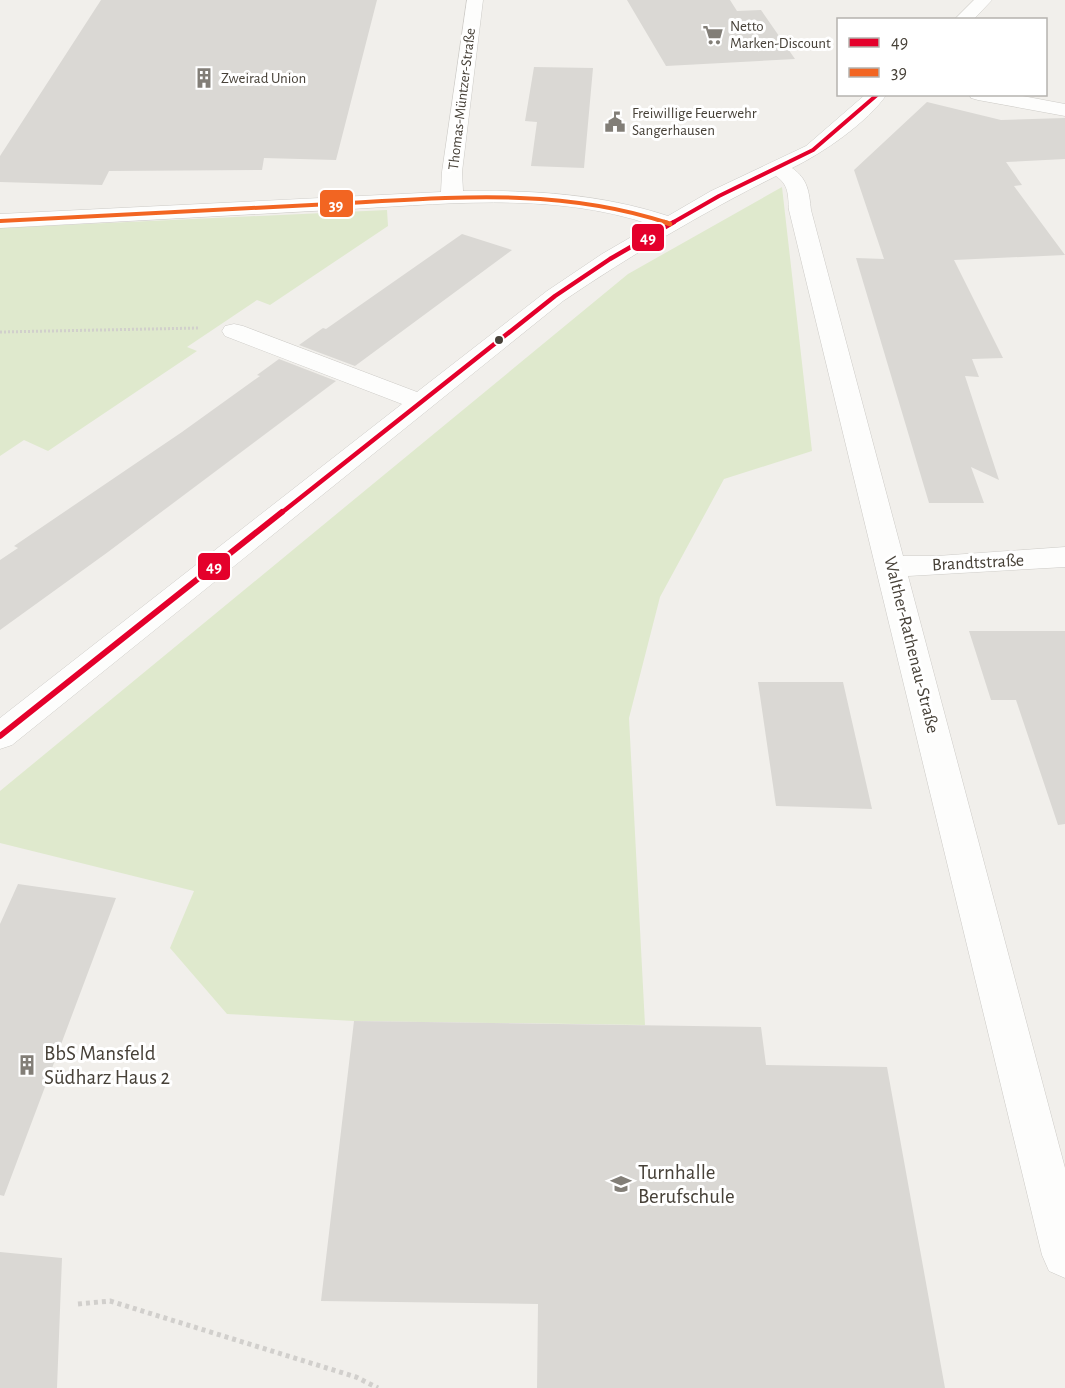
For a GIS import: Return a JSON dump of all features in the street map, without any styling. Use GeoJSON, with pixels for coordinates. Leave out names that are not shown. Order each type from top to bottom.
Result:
{"type":"FeatureCollection","features":[{"type":"Feature","properties":{"kind":"street","name":"Thomas-Müntzer-Straße"},"geometry":{"type":"LineString","coordinates":[[452,198],[452,172],[475,0]]}},
{"type":"Feature","properties":{"kind":"street"},"geometry":{"type":"LineString","coordinates":[[964,18],[984,0]]}},
{"type":"Feature","properties":{"kind":"street"},"geometry":{"type":"LineString","coordinates":[[0,736],[423,403],[555,296],[610,259],[740,184],[823,143],[876,96]]}},
{"type":"Feature","properties":{"kind":"street"},"geometry":{"type":"LineString","coordinates":[[989,96],[1065,110]]}},
{"type":"Feature","properties":{"kind":"street","name":"Walther-Rathenau-Straße"},"geometry":{"type":"LineString","coordinates":[[776,168],[790,175],[797,183],[800,210],[1065,1255]]}},
{"type":"Feature","properties":{"kind":"street"},"geometry":{"type":"LineString","coordinates":[[0,221],[452,198],[592,202],[617,206],[670,224]]}},
{"type":"Feature","properties":{"kind":"street"},"geometry":{"type":"LineString","coordinates":[[234,331],[423,403]]}},
{"type":"Feature","properties":{"kind":"street","name":"Brandtstraße"},"geometry":{"type":"LineString","coordinates":[[891,566],[937,566],[1065,557]]}},
{"type":"Feature","properties":{"kind":"path"},"geometry":{"type":"LineString","coordinates":[[0,332],[166,327],[234,331]]}},
{"type":"Feature","properties":{"kind":"path"},"geometry":{"type":"LineString","coordinates":[[78,1304],[110,1301],[356,1377],[378,1388]]}},
{"type":"Feature","properties":{"kind":"green space"},"geometry":{"type":"Polygon","coordinates":[[[782,187],[812,451],[724,479],[660,597],[629,718],[645,1025],[354,1021],[227,1014],[170,948],[194,891],[0,843],[0,791],[628,274],[782,187]]]}},
{"type":"Feature","properties":{"kind":"green space"},"geometry":{"type":"Polygon","coordinates":[[[387,210],[388,226],[270,305],[257,300],[187,347],[197,351],[48,451],[24,440],[0,456],[0,228],[387,210]]]}},
{"type":"Feature","properties":{"kind":"building","name":"Zweirad Union"},"geometry":{"type":"Polygon","coordinates":[[[101,0],[377,0],[336,160],[264,158],[262,170],[109,171],[102,185],[0,182],[0,156],[101,0]]]}},
{"type":"Feature","properties":{"kind":"building","name":"Netto Marken-Discount"},"geometry":{"type":"Polygon","coordinates":[[[627,0],[730,0],[737,11],[761,10],[795,59],[666,66],[627,0]]]}},
{"type":"Feature","properties":{"kind":"building"},"geometry":{"type":"Polygon","coordinates":[[[534,67],[593,68],[584,168],[531,166],[537,122],[525,121],[534,67]]]}},
{"type":"Feature","properties":{"kind":"building"},"geometry":{"type":"Polygon","coordinates":[[[927,102],[1001,120],[1065,118],[1065,159],[1006,162],[1022,185],[1014,186],[1065,255],[954,260],[1003,358],[972,359],[979,377],[965,376],[999,480],[971,467],[984,503],[929,503],[856,258],[884,259],[854,170],[927,102]]]}},
{"type":"Feature","properties":{"kind":"building"},"geometry":{"type":"Polygon","coordinates":[[[462,234],[512,250],[355,366],[299,345],[323,328],[326,329],[462,234]]]}},
{"type":"Feature","properties":{"kind":"building"},"geometry":{"type":"Polygon","coordinates":[[[279,359],[336,381],[0,630],[0,560],[18,548],[14,546],[182,432],[260,376],[257,375],[279,359]]]}},
{"type":"Feature","properties":{"kind":"building"},"geometry":{"type":"Polygon","coordinates":[[[969,631],[1065,631],[1065,824],[1058,825],[1016,700],[991,700],[969,631]]]}},
{"type":"Feature","properties":{"kind":"building"},"geometry":{"type":"Polygon","coordinates":[[[758,682],[843,682],[872,809],[776,806],[758,682]]]}},
{"type":"Feature","properties":{"kind":"building","name":"BbS Mansfeld Südharz Haus 2"},"geometry":{"type":"Polygon","coordinates":[[[18,884],[116,898],[4,1196],[0,1195],[0,924],[18,884]]]}},
{"type":"Feature","properties":{"kind":"building","name":"Turnhalle Berufschule"},"geometry":{"type":"Polygon","coordinates":[[[354,1021],[761,1027],[766,1065],[887,1067],[945,1388],[537,1388],[538,1304],[321,1301],[354,1021]]]}},
{"type":"Feature","properties":{"kind":"building"},"geometry":{"type":"Polygon","coordinates":[[[0,1252],[62,1258],[57,1388],[0,1388],[0,1252]]]}},
{"type":"Feature","properties":{"kind":"transit line","name":"49"},"geometry":{"type":"LineString","coordinates":[[0,736],[555,296],[610,259],[719,196],[813,150],[876,96]]}},
{"type":"Feature","properties":{"kind":"transit line","name":"39"},"geometry":{"type":"LineString","coordinates":[[0,221],[415,199],[504,197],[548,198],[591,203],[632,211],[670,224]]}},
{"type":"Feature","properties":{"kind":"place","name":"Netto Marken-Discount"},"geometry":{"type":"Point","coordinates":[713,35]}},
{"type":"Feature","properties":{"kind":"place","name":"Zweirad Union"},"geometry":{"type":"Point","coordinates":[204,78]}},
{"type":"Feature","properties":{"kind":"place","name":"Freiwillige Feuerwehr Sangerhausen"},"geometry":{"type":"Point","coordinates":[615,122]}},
{"type":"Feature","properties":{"kind":"place","name":"BbS Mansfeld Südharz Haus 2"},"geometry":{"type":"Point","coordinates":[27,1065]}},
{"type":"Feature","properties":{"kind":"place","name":"Turnhalle Berufschule"},"geometry":{"type":"Point","coordinates":[621,1184]}}]}
